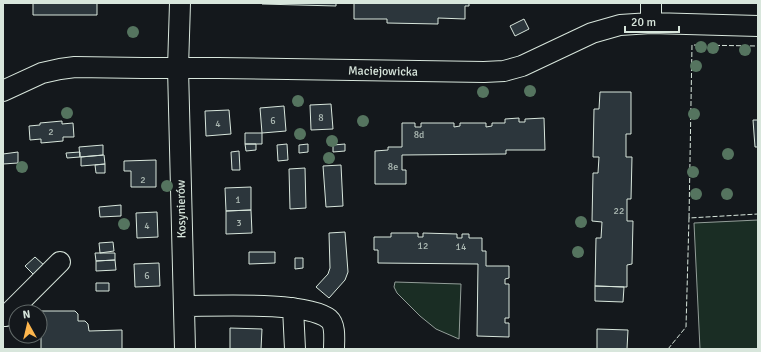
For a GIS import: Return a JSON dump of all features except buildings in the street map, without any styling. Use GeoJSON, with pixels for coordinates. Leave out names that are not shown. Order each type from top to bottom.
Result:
{"type":"FeatureCollection","features":[{"type":"Feature","properties":{"kind":"street","name":"Kosynierów"},"geometry":{"type":"LineString","coordinates":[[180,3],[178,68],[184,349]]}},
{"type":"Feature","properties":{"kind":"street"},"geometry":{"type":"LineString","coordinates":[[651,3],[651,23]]}},
{"type":"Feature","properties":{"kind":"street","name":"Maciejowicka"},"geometry":{"type":"LineString","coordinates":[[4,88],[42,73],[68,68],[218,68],[493,72],[522,66],[570,42],[605,28],[620,25],[651,23],[758,26]]}},
{"type":"Feature","properties":{"kind":"street"},"geometry":{"type":"LineString","coordinates":[[3,316],[6,316],[60,262]]}},
{"type":"Feature","properties":{"kind":"street"},"geometry":{"type":"LineString","coordinates":[[184,306],[272,306],[293,308],[317,313],[329,319],[332,323],[334,349]]}},
{"type":"Feature","properties":{"kind":"street"},"geometry":{"type":"LineString","coordinates":[[293,308],[295,349]]}},
{"type":"Feature","properties":{"kind":"green space"},"geometry":{"type":"Polygon","coordinates":[[[758,220],[758,349],[700,349],[694,223],[758,220]]]}},
{"type":"Feature","properties":{"kind":"green space"},"geometry":{"type":"Polygon","coordinates":[[[395,282],[461,284],[459,339],[436,329],[420,316],[397,293],[394,287],[395,282]]]}},
{"type":"Feature","properties":{"kind":"fence"},"geometry":{"type":"LineString","coordinates":[[689,218],[692,45],[758,46]]}},
{"type":"Feature","properties":{"kind":"fence"},"geometry":{"type":"LineString","coordinates":[[668,349],[686,327],[689,218],[758,214]]}}]}
